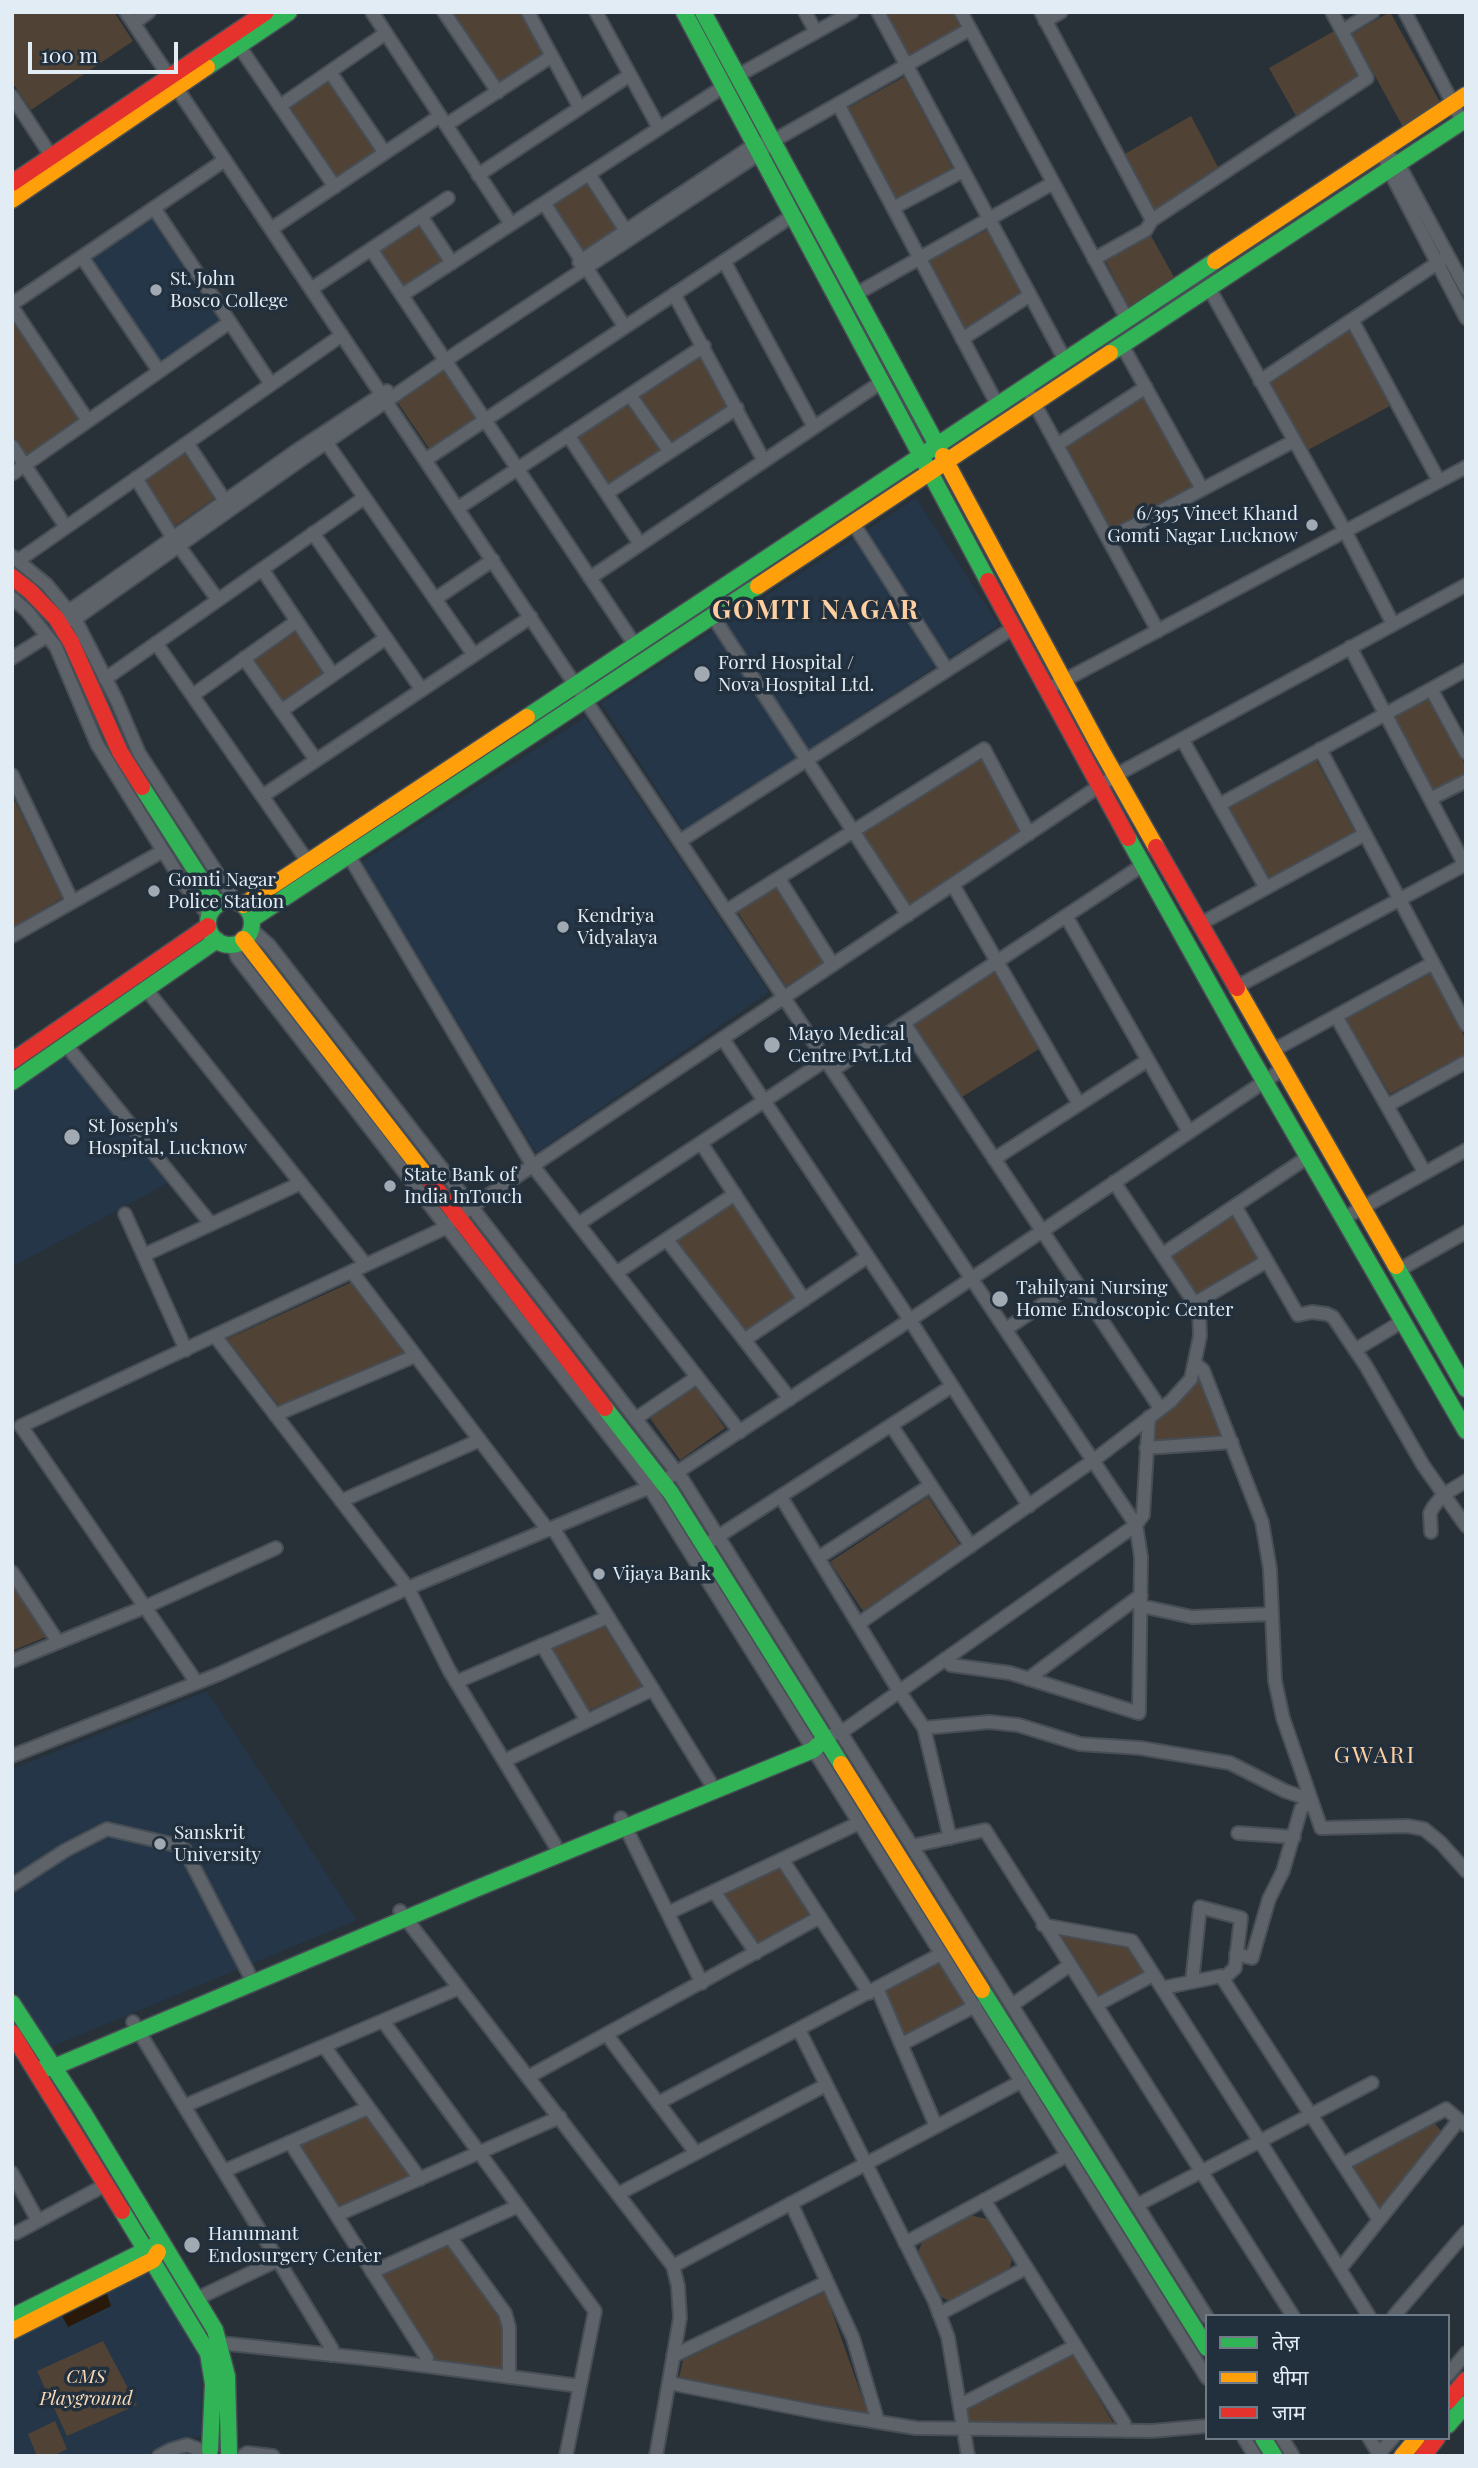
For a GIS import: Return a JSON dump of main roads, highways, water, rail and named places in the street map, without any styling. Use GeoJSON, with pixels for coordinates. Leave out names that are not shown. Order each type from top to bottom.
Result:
{"type":"FeatureCollection","features":[{"type":"Feature","properties":{"kind":"place","name":"St. John Bosco College"},"geometry":{"type":"Point","coordinates":[156,290]}},
{"type":"Feature","properties":{"kind":"place","name":"6/395 Vineet Khand Gomti Nagar Lucknow"},"geometry":{"type":"Point","coordinates":[1312,525]}},
{"type":"Feature","properties":{"kind":"place","name":"Forrd Hospital / Nova Hospital Ltd."},"geometry":{"type":"Point","coordinates":[702,674]}},
{"type":"Feature","properties":{"kind":"place","name":"Gomti Nagar Police Station"},"geometry":{"type":"Point","coordinates":[154,891]}},
{"type":"Feature","properties":{"kind":"place","name":"Kendriya Vidyalaya"},"geometry":{"type":"Point","coordinates":[563,927]}},
{"type":"Feature","properties":{"kind":"place","name":"Mayo Medical Centre Pvt.Ltd"},"geometry":{"type":"Point","coordinates":[772,1045]}},
{"type":"Feature","properties":{"kind":"place","name":"St Joseph's Hospital, Lucknow"},"geometry":{"type":"Point","coordinates":[72,1137]}},
{"type":"Feature","properties":{"kind":"place","name":"State Bank of India InTouch"},"geometry":{"type":"Point","coordinates":[390,1186]}},
{"type":"Feature","properties":{"kind":"place","name":"Tahilyani Nursing Home Endoscopic Center"},"geometry":{"type":"Point","coordinates":[1000,1299]}},
{"type":"Feature","properties":{"kind":"place","name":"Vijaya Bank"},"geometry":{"type":"Point","coordinates":[599,1574]}},
{"type":"Feature","properties":{"kind":"place","name":"Sanskrit University"},"geometry":{"type":"Point","coordinates":[160,1844]}},
{"type":"Feature","properties":{"kind":"place","name":"Hanumant Endosurgery Center"},"geometry":{"type":"Point","coordinates":[192,2245]}},
{"type":"Feature","properties":{"kind":"district","name":"GOMTI NAGAR"},"geometry":{"type":"Point","coordinates":[816,611]}},
{"type":"Feature","properties":{"kind":"district","name":"GWARI"},"geometry":{"type":"Point","coordinates":[1375,1756]}},
{"type":"Feature","properties":{"kind":"park label","name":"CMS Playground"},"geometry":{"type":"Point","coordinates":[86,2388]}}]}
